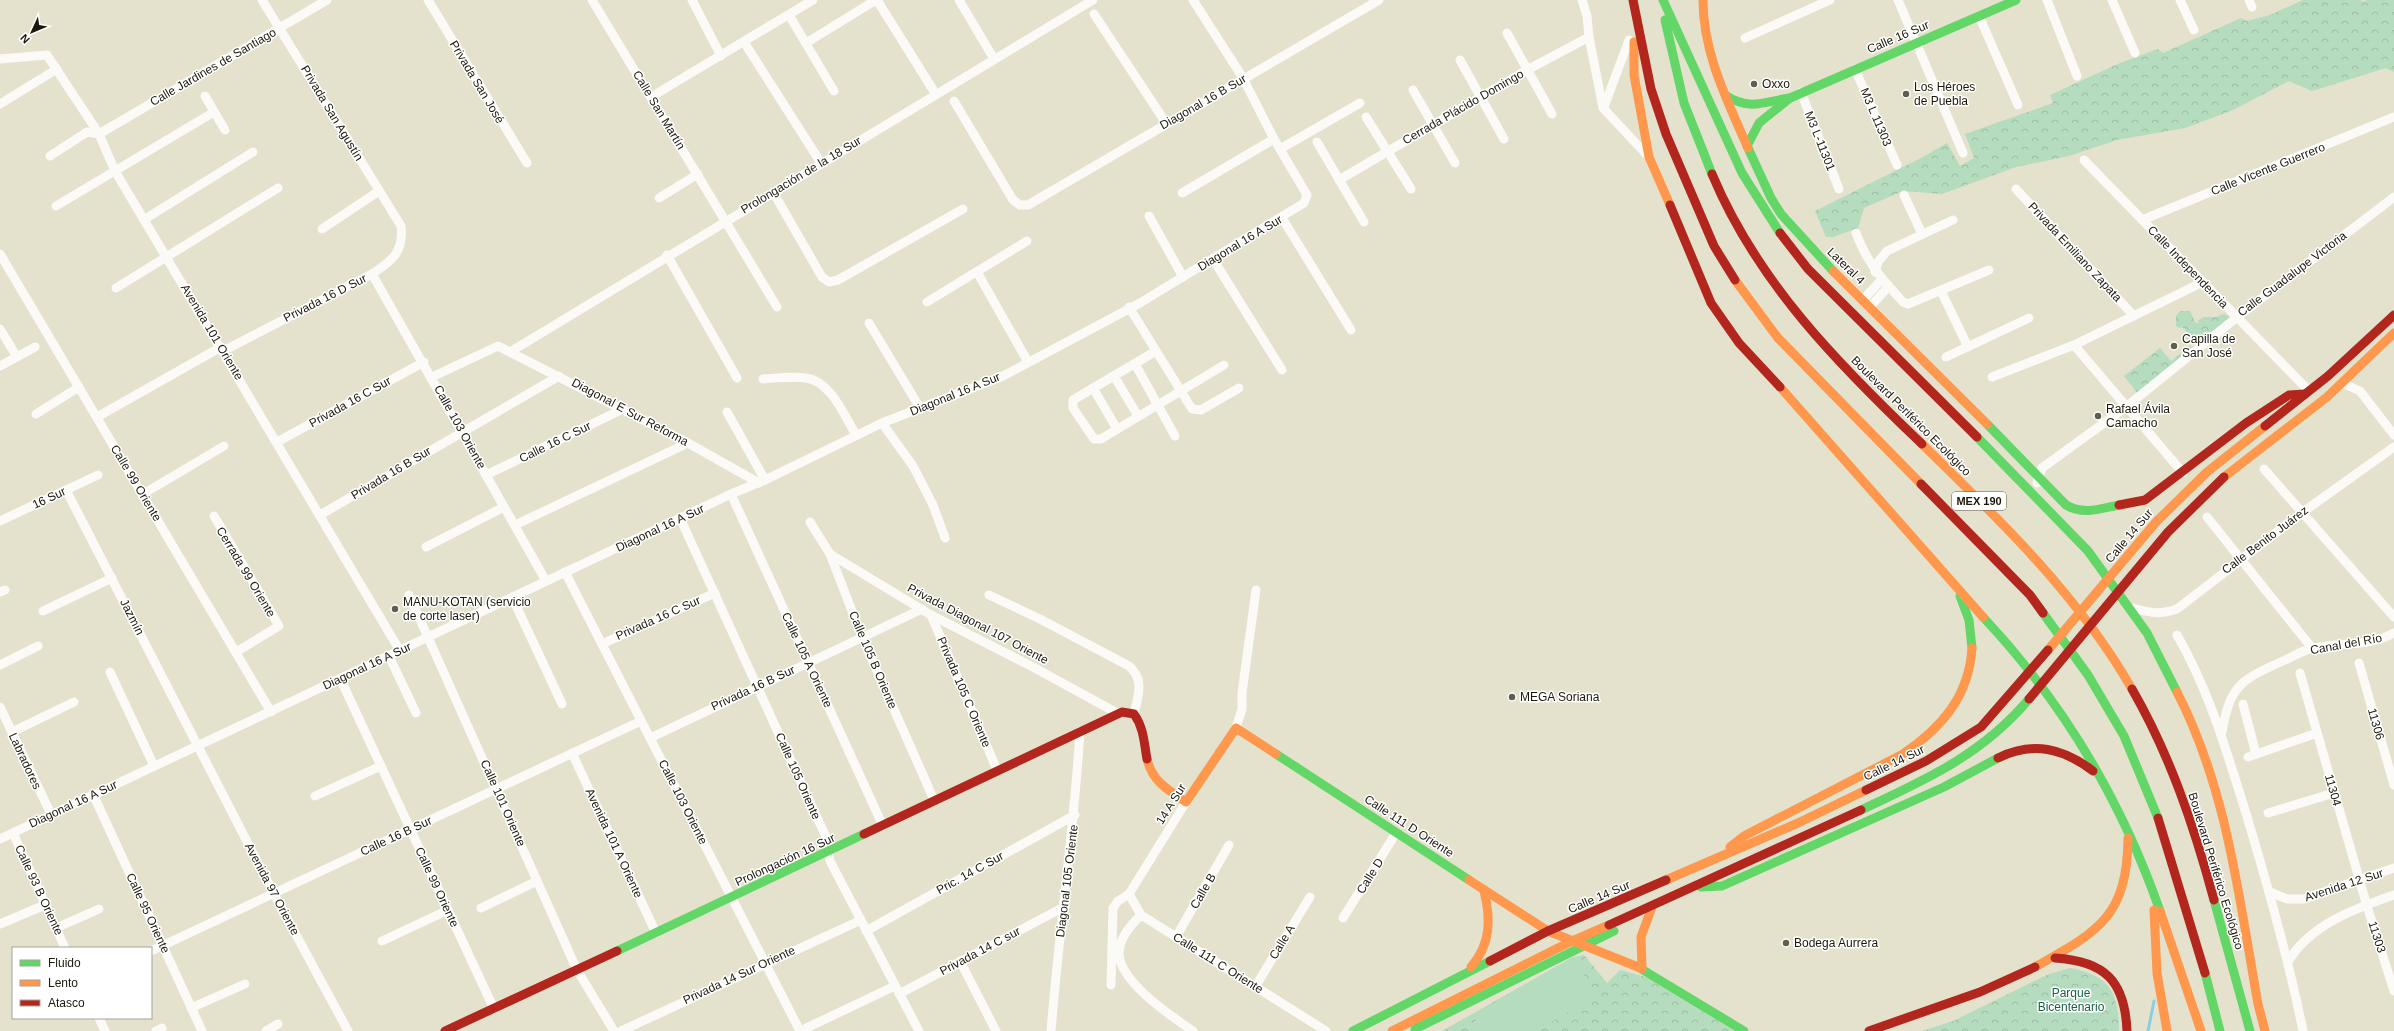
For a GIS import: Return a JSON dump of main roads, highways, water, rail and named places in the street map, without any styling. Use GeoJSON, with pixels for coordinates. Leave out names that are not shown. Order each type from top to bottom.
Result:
{"type":"FeatureCollection","features":[{"type":"Feature","properties":{"kind":"main road"},"geometry":{"type":"LineString","coordinates":[[1662,0],[1742,173],[1782,236],[1808,269],[1942,400],[2088,551],[2131,608],[2190,715],[2210,768],[2225,822],[2258,1004],[2265,1031]]}},
{"type":"Feature","properties":{"kind":"main road","name":"Boulevard Periférico Ecológico"},"geometry":{"type":"LineString","coordinates":[[1662,0],[1672,64],[1694,130],[1717,188],[1734,222],[1761,265],[1812,332],[2045,567],[2097,634],[2133,694],[2163,749],[2191,818],[2250,1031]]}},
{"type":"Feature","properties":{"kind":"main road","name":"Lateral 4"},"geometry":{"type":"LineString","coordinates":[[1703,0],[1703,21],[1709,54],[1747,146],[1771,198],[1789,225],[1814,252],[1954,389],[2040,480],[2066,505],[2083,511],[2136,503],[2156,494],[2246,423],[2289,395],[2307,393]]}},
{"type":"Feature","properties":{"kind":"main road","name":"Calle 16 Sur"},"geometry":{"type":"LineString","coordinates":[[1747,146],[1755,127],[1762,118],[1800,92],[2016,0]]}},
{"type":"Feature","properties":{"kind":"main road","name":"MEX 190"},"geometry":{"type":"LineString","coordinates":[[1633,2],[1651,89],[1669,142],[1714,246],[1748,301],[1778,338],[2030,595],[2088,675],[2124,736],[2147,789],[2165,838],[2203,965],[2220,1031]]}},
{"type":"Feature","properties":{"kind":"main road"},"geometry":{"type":"LineString","coordinates":[[1636,20],[1633,53],[1634,75],[1648,156],[1711,303],[1739,343],[1818,428],[1957,589],[2016,652],[2050,696],[2099,776],[2128,836],[2153,892],[2201,1031]]}},
{"type":"Feature","properties":{"kind":"main road"},"geometry":{"type":"LineString","coordinates":[[1726,95],[1741,106],[1756,107],[1762,118]]}},
{"type":"Feature","properties":{"kind":"main road","name":"Calle 16 Sur"},"geometry":{"type":"LineString","coordinates":[[1756,107],[1775,100],[1790,98]]}},
{"type":"Feature","properties":{"kind":"main road","name":"Calle 14 Sur"},"geometry":{"type":"LineString","coordinates":[[1353,1031],[1548,931],[1798,822],[1926,760],[1981,726],[2040,663],[2156,522],[2184,493],[2338,367],[2394,315]]}},
{"type":"Feature","properties":{"kind":"main road"},"geometry":{"type":"LineString","coordinates":[[1392,1031],[1570,942],[1652,907],[1805,837],[1935,775],[1992,738],[2010,722],[2168,532],[2195,503],[2238,466],[2290,428],[2342,383],[2394,333]]}},
{"type":"Feature","properties":{"kind":"main road"},"geometry":{"type":"LineString","coordinates":[[1942,400],[1954,389]]}},
{"type":"Feature","properties":{"kind":"main road"},"geometry":{"type":"LineString","coordinates":[[1720,857],[1744,836],[1876,769],[1923,742],[1940,727],[1963,692],[1971,659],[1971,638],[1967,616],[1957,589]]}},
{"type":"Feature","properties":{"kind":"main road","name":"Prolongación 16 Sur"},"geometry":{"type":"LineString","coordinates":[[445,1031],[458,1028],[494,1009],[828,853],[934,800],[1117,713],[1128,712],[1134,714],[1140,723],[1145,739],[1152,774],[1160,784],[1186,802]]}},
{"type":"Feature","properties":{"kind":"main road","name":"14 A Sur"},"geometry":{"type":"LineString","coordinates":[[1186,802],[1236,728]]}},
{"type":"Feature","properties":{"kind":"main road","name":"Calle 111 D Oriente"},"geometry":{"type":"LineString","coordinates":[[1236,728],[1484,891],[1548,931],[1570,942],[1642,969],[1744,1031]]}},
{"type":"Feature","properties":{"kind":"main road"},"geometry":{"type":"LineString","coordinates":[[1695,887],[1722,886],[1875,819],[1963,778],[1998,758],[2024,748],[2045,748],[2058,751],[2081,761],[2099,776]]}},
{"type":"Feature","properties":{"kind":"main road"},"geometry":{"type":"LineString","coordinates":[[1869,1031],[1946,1006],[2055,958],[2094,929],[2113,910],[2124,884],[2128,862],[2128,836]]}},
{"type":"Feature","properties":{"kind":"main road"},"geometry":{"type":"LineString","coordinates":[[1464,973],[1477,961],[1488,939],[1489,915],[1484,891]]}},
{"type":"Feature","properties":{"kind":"main road"},"geometry":{"type":"LineString","coordinates":[[2153,892],[2157,973],[2167,1031]]}},
{"type":"Feature","properties":{"kind":"main road"},"geometry":{"type":"LineString","coordinates":[[1642,969],[1641,937],[1652,907]]}},
{"type":"Feature","properties":{"kind":"main road"},"geometry":{"type":"LineString","coordinates":[[1409,1031],[1584,947],[1622,927],[1642,911]]}},
{"type":"Feature","properties":{"kind":"main road"},"geometry":{"type":"LineString","coordinates":[[2055,958],[2076,959],[2089,962],[2102,969],[2113,979],[2120,988],[2126,1003],[2127,1031]]}},
{"type":"Feature","properties":{"kind":"waterway"},"geometry":{"type":"LineString","coordinates":[[2148,1031],[2154,1001]]}},
{"type":"Feature","properties":{"kind":"place","name":"Oxxo"},"geometry":{"type":"Point","coordinates":[1754,84]}},
{"type":"Feature","properties":{"kind":"place","name":"Los Héroes de Puebla"},"geometry":{"type":"Point","coordinates":[1906,94]}},
{"type":"Feature","properties":{"kind":"place","name":"Capilla de San José"},"geometry":{"type":"Point","coordinates":[2174,346]}},
{"type":"Feature","properties":{"kind":"place","name":"Rafael Ávila Camacho"},"geometry":{"type":"Point","coordinates":[2098,416]}},
{"type":"Feature","properties":{"kind":"place","name":"MANU-KOTAN (servicio de corte laser)"},"geometry":{"type":"Point","coordinates":[395,609]}},
{"type":"Feature","properties":{"kind":"place","name":"MEGA Soriana"},"geometry":{"type":"Point","coordinates":[1512,697]}},
{"type":"Feature","properties":{"kind":"place","name":"Bodega Aurrera"},"geometry":{"type":"Point","coordinates":[1786,943]}},
{"type":"Feature","properties":{"kind":"park label","name":"Parque Bicentenario"},"geometry":{"type":"Point","coordinates":[2071,1000]}}]}
